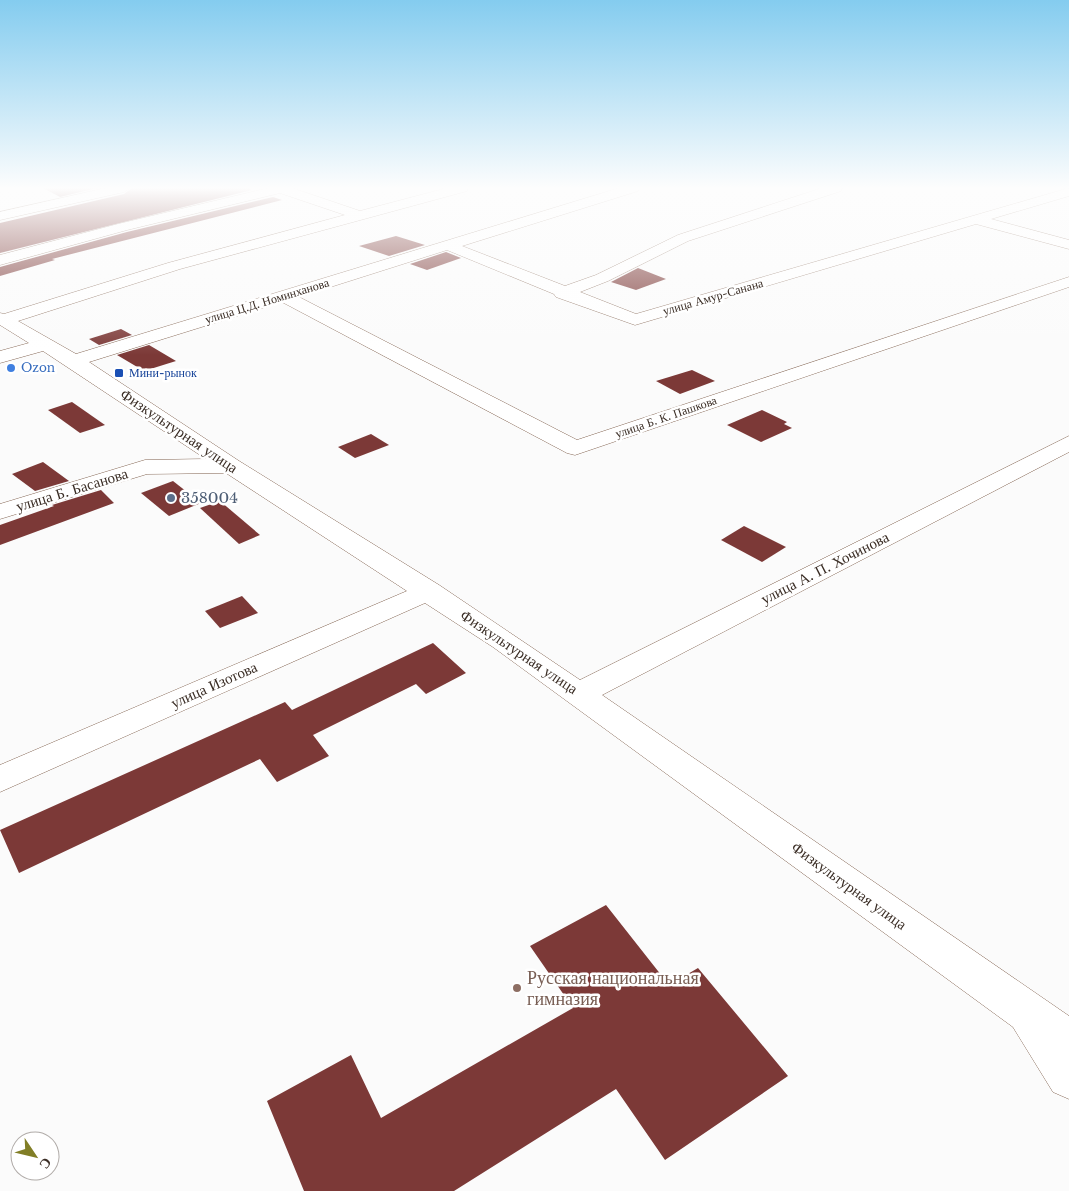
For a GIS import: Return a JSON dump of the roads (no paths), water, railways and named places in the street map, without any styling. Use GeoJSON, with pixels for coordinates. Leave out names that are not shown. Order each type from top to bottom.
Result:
{"type":"FeatureCollection","features":[{"type":"Feature","properties":{"kind":"street"},"geometry":{"type":"LineString","coordinates":[[0,260],[61,244]]}},
{"type":"Feature","properties":{"kind":"street"},"geometry":{"type":"LineString","coordinates":[[2,318],[174,266],[257,244]]}},
{"type":"Feature","properties":{"kind":"street","name":"улица Ц.Д. Номинханова"},"geometry":{"type":"LineString","coordinates":[[74,361],[457,244]]}},
{"type":"Feature","properties":{"kind":"street"},"geometry":{"type":"LineString","coordinates":[[562,293],[602,278],[673,244]]}},
{"type":"Feature","properties":{"kind":"street","name":"улица Амур-Санана"},"geometry":{"type":"LineString","coordinates":[[449,246],[562,293],[635,320],[896,244]]}},
{"type":"Feature","properties":{"kind":"street","name":"улица Б. К. Пашкова"},"geometry":{"type":"LineString","coordinates":[[284,296],[575,448],[1069,282]]}},
{"type":"Feature","properties":{"kind":"street","name":"Физкультурная улица"},"geometry":{"type":"LineString","coordinates":[[2,318],[74,361],[231,466],[429,592],[580,693],[1022,1009],[1069,1040]]}},
{"type":"Feature","properties":{"kind":"street"},"geometry":{"type":"LineString","coordinates":[[0,357],[45,344]]}},
{"type":"Feature","properties":{"kind":"street"},"geometry":{"type":"LineString","coordinates":[[145,467],[187,436]]}},
{"type":"Feature","properties":{"kind":"street","name":"улица А. П. Хочинова"},"geometry":{"type":"LineString","coordinates":[[580,693],[1069,443]]}},
{"type":"Feature","properties":{"kind":"street"},"geometry":{"type":"LineString","coordinates":[[145,467],[231,466]]}},
{"type":"Feature","properties":{"kind":"street","name":"улица Б. Басанова"},"geometry":{"type":"LineString","coordinates":[[0,512],[145,467]]}},
{"type":"Feature","properties":{"kind":"street","name":"улица Изотова"},"geometry":{"type":"LineString","coordinates":[[0,779],[429,592]]}},
{"type":"Feature","properties":{"kind":"street","name":"Физкультурная улица"},"geometry":{"type":"LineString","coordinates":[[1022,1009],[1062,1064],[1069,1077]]}},
{"type":"Feature","properties":{"kind":"place","name":"Ozon"},"geometry":{"type":"Point","coordinates":[11,368]}},
{"type":"Feature","properties":{"kind":"place","name":"Мини-рынок"},"geometry":{"type":"Point","coordinates":[119,373]}},
{"type":"Feature","properties":{"kind":"place","name":"358004"},"geometry":{"type":"Point","coordinates":[171,498]}},
{"type":"Feature","properties":{"kind":"place","name":"Русская национальная гимназия"},"geometry":{"type":"Point","coordinates":[517,988]}}]}
